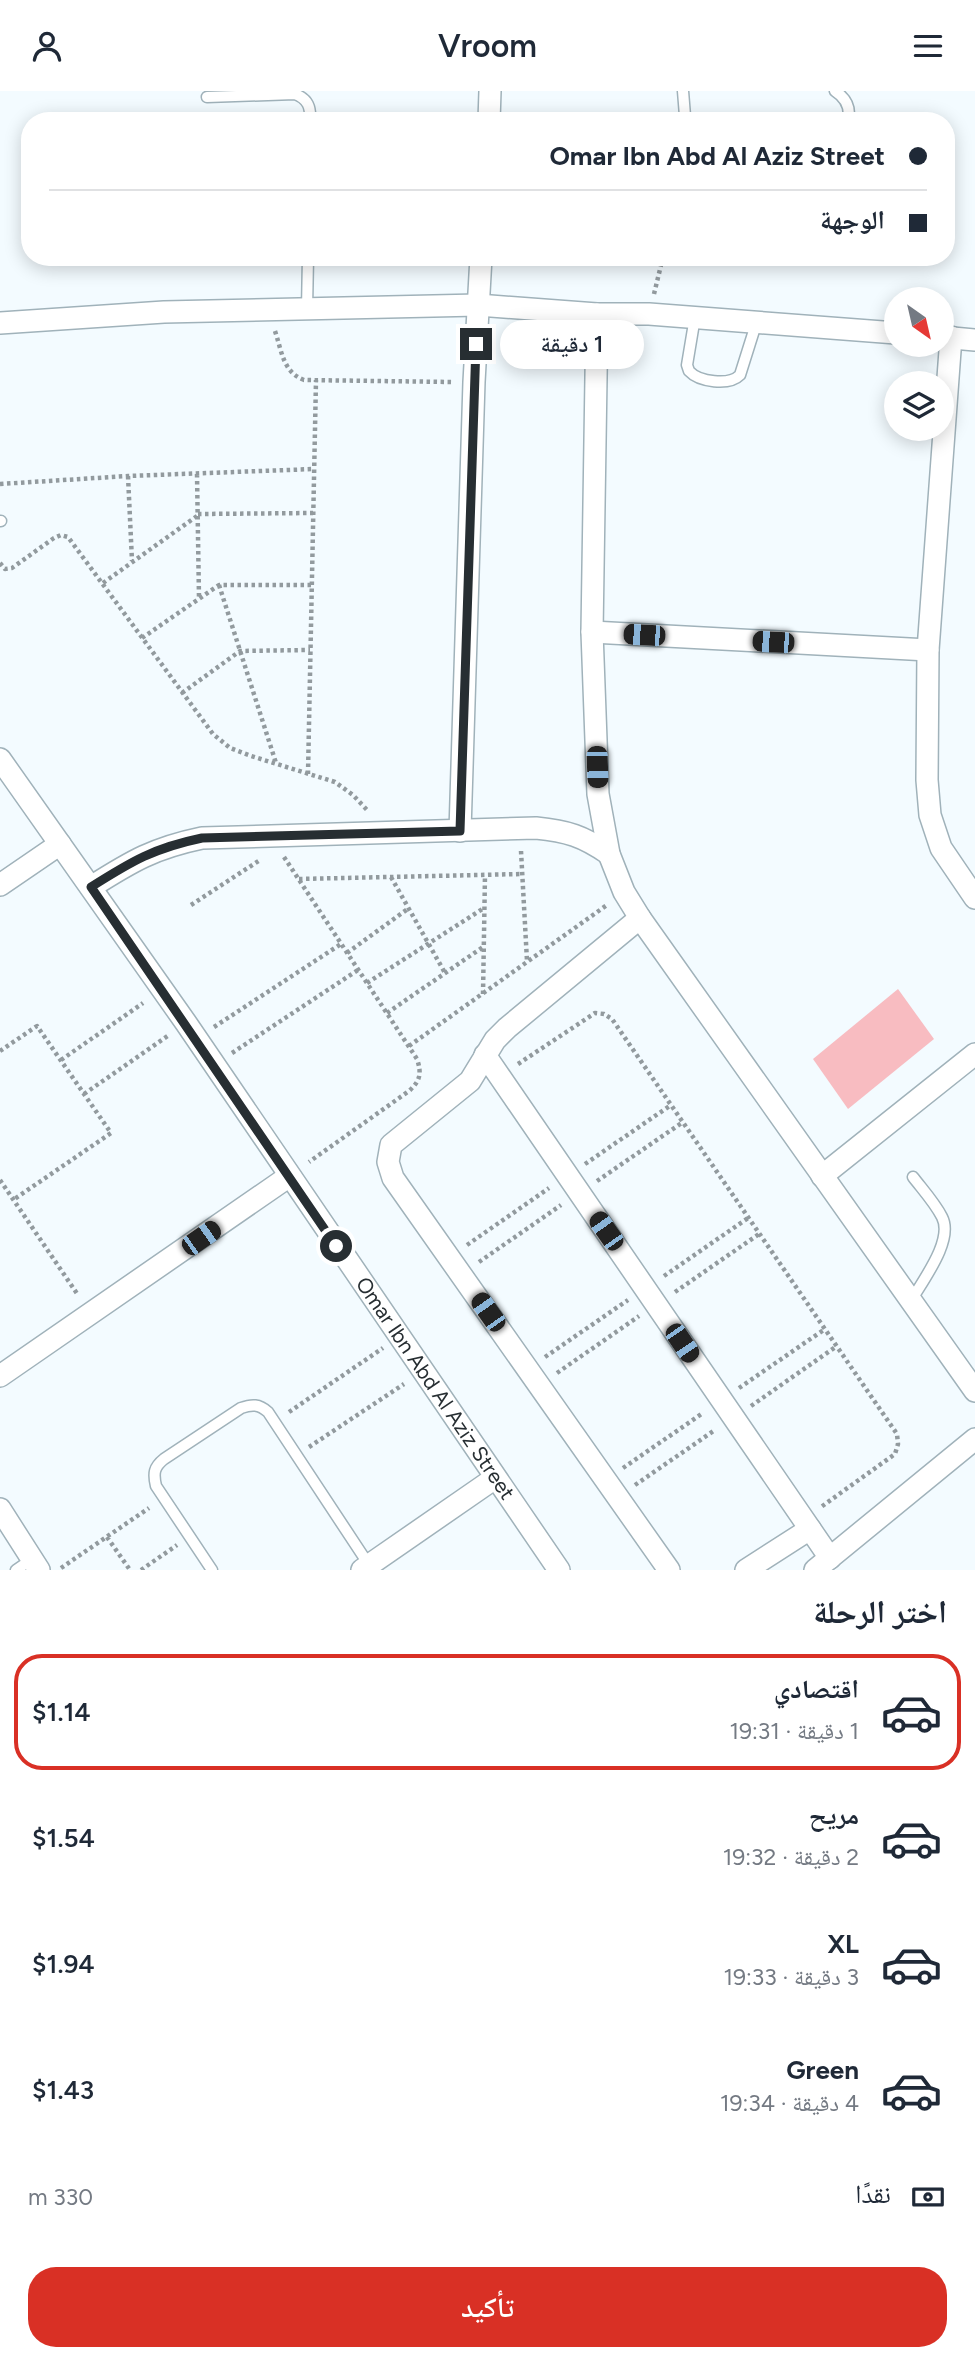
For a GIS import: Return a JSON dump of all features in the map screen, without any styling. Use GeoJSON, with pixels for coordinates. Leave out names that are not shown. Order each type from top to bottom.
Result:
{"type":"FeatureCollection","features":[{"type":"Feature","properties":{"kind":"street"},"geometry":{"type":"LineString","coordinates":[[489,112],[490,91]]}},
{"type":"Feature","properties":{"kind":"street"},"geometry":{"type":"LineString","coordinates":[[460,831],[474,382],[480,266]]}},
{"type":"Feature","properties":{"kind":"street"},"geometry":{"type":"LineString","coordinates":[[0,323],[164,312],[478,305],[597,314],[649,314],[757,321],[884,332]]}},
{"type":"Feature","properties":{"kind":"street"},"geometry":{"type":"LineString","coordinates":[[597,314],[592,632],[598,794],[609,854],[624,892],[640,918],[975,1391]]}},
{"type":"Feature","properties":{"kind":"street"},"geometry":{"type":"LineString","coordinates":[[954,338],[975,340]]}},
{"type":"Feature","properties":{"kind":"street"},"geometry":{"type":"LineString","coordinates":[[945,357],[929,650],[927,780],[930,815],[941,848],[975,898]]}},
{"type":"Feature","properties":{"kind":"street"},"geometry":{"type":"LineString","coordinates":[[592,632],[929,650]]}},
{"type":"Feature","properties":{"kind":"street","name":"Omar Ibn Abd Al Aziz Street"},"geometry":{"type":"LineString","coordinates":[[0,759],[191,1031],[288,1177],[559,1570]]}},
{"type":"Feature","properties":{"kind":"street"},"geometry":{"type":"LineString","coordinates":[[91,887],[135,859],[167,845],[202,838],[274,842],[381,833],[562,830],[588,839],[609,854]]}},
{"type":"Feature","properties":{"kind":"street"},"geometry":{"type":"LineString","coordinates":[[0,885],[60,844]]}},
{"type":"Feature","properties":{"kind":"street"},"geometry":{"type":"LineString","coordinates":[[640,918],[507,1028],[485,1055],[470,1081],[391,1145],[387,1162],[393,1178],[668,1570]]}},
{"type":"Feature","properties":{"kind":"street"},"geometry":{"type":"LineString","coordinates":[[822,1176],[975,1054]]}},
{"type":"Feature","properties":{"kind":"street"},"geometry":{"type":"LineString","coordinates":[[485,1055],[807,1524],[823,1564],[975,1439]]}},
{"type":"Feature","properties":{"kind":"street"},"geometry":{"type":"LineString","coordinates":[[0,1376],[288,1177]]}},
{"type":"Feature","properties":{"kind":"street"},"geometry":{"type":"LineString","coordinates":[[365,1567],[495,1478]]}},
{"type":"Feature","properties":{"kind":"street"},"geometry":{"type":"LineString","coordinates":[[0,1509],[29,1566]]}},
{"type":"Feature","properties":{"kind":"street"},"geometry":{"type":"LineString","coordinates":[[746,1570],[807,1524]]}},
{"type":"Feature","properties":{"kind":"lane"},"geometry":{"type":"LineString","coordinates":[[683,91],[685,112]]}},
{"type":"Feature","properties":{"kind":"lane"},"geometry":{"type":"LineString","coordinates":[[835,91],[846,101],[849,112]]}},
{"type":"Feature","properties":{"kind":"lane"},"geometry":{"type":"LineString","coordinates":[[207,97],[295,93],[309,104],[309,112]]}},
{"type":"Feature","properties":{"kind":"lane"},"geometry":{"type":"LineString","coordinates":[[307,309],[308,266]]}},
{"type":"Feature","properties":{"kind":"lane"},"geometry":{"type":"LineString","coordinates":[[695,317],[687,365],[689,372],[700,379],[729,381],[740,375],[757,321]]}},
{"type":"Feature","properties":{"kind":"lane"},"geometry":{"type":"LineString","coordinates":[[911,1301],[942,1247],[945,1234],[944,1219],[913,1177]]}},
{"type":"Feature","properties":{"kind":"lane"},"geometry":{"type":"LineString","coordinates":[[212,1570],[156,1486],[153,1476],[156,1466],[164,1459],[241,1408],[250,1405],[260,1406],[275,1422],[365,1567]]}},
{"type":"Feature","properties":{"kind":"path"},"geometry":{"type":"LineString","coordinates":[[649,314],[661,266]]}},
{"type":"Feature","properties":{"kind":"path"},"geometry":{"type":"LineString","coordinates":[[268,310],[286,367],[293,376],[304,380],[474,382]]}},
{"type":"Feature","properties":{"kind":"path"},"geometry":{"type":"LineString","coordinates":[[308,774],[316,380]]}},
{"type":"Feature","properties":{"kind":"path"},"geometry":{"type":"LineString","coordinates":[[0,484],[314,469]]}},
{"type":"Feature","properties":{"kind":"path"},"geometry":{"type":"LineString","coordinates":[[197,474],[199,599]]}},
{"type":"Feature","properties":{"kind":"path"},"geometry":{"type":"LineString","coordinates":[[128,476],[132,562]]}},
{"type":"Feature","properties":{"kind":"path"},"geometry":{"type":"LineString","coordinates":[[103,583],[198,515],[313,513]]}},
{"type":"Feature","properties":{"kind":"path"},"geometry":{"type":"LineString","coordinates":[[0,563],[5,569],[12,568],[54,538],[61,535],[68,537],[213,734],[230,748],[335,782],[353,795],[369,812],[381,833]]}},
{"type":"Feature","properties":{"kind":"path"},"geometry":{"type":"LineString","coordinates":[[142,638],[219,585],[312,585]]}},
{"type":"Feature","properties":{"kind":"path"},"geometry":{"type":"LineString","coordinates":[[219,585],[276,764]]}},
{"type":"Feature","properties":{"kind":"path"},"geometry":{"type":"LineString","coordinates":[[182,693],[240,651],[310,650]]}},
{"type":"Feature","properties":{"kind":"path"},"geometry":{"type":"LineString","coordinates":[[519,829],[527,962]]}},
{"type":"Feature","properties":{"kind":"path"},"geometry":{"type":"LineString","coordinates":[[191,905],[274,842],[409,1047],[421,1071],[418,1083],[288,1177]]}},
{"type":"Feature","properties":{"kind":"path"},"geometry":{"type":"LineString","coordinates":[[298,879],[522,874]]}},
{"type":"Feature","properties":{"kind":"path"},"geometry":{"type":"LineString","coordinates":[[483,994],[485,875]]}},
{"type":"Feature","properties":{"kind":"path"},"geometry":{"type":"LineString","coordinates":[[391,877],[445,973]]}},
{"type":"Feature","properties":{"kind":"path"},"geometry":{"type":"LineString","coordinates":[[409,1047],[624,892]]}},
{"type":"Feature","properties":{"kind":"path"},"geometry":{"type":"LineString","coordinates":[[347,953],[409,908]]}},
{"type":"Feature","properties":{"kind":"path"},"geometry":{"type":"LineString","coordinates":[[367,984],[484,908]]}},
{"type":"Feature","properties":{"kind":"path"},"geometry":{"type":"LineString","coordinates":[[84,1094],[341,944]]}},
{"type":"Feature","properties":{"kind":"path"},"geometry":{"type":"LineString","coordinates":[[387,1013],[483,947]]}},
{"type":"Feature","properties":{"kind":"path"},"geometry":{"type":"LineString","coordinates":[[214,1065],[358,970]]}},
{"type":"Feature","properties":{"kind":"path"},"geometry":{"type":"LineString","coordinates":[[61,1060],[162,989]]}},
{"type":"Feature","properties":{"kind":"path"},"geometry":{"type":"LineString","coordinates":[[500,1076],[595,1013],[612,1019],[897,1434],[895,1454],[807,1524]]}},
{"type":"Feature","properties":{"kind":"path"},"geometry":{"type":"LineString","coordinates":[[0,1051],[37,1026],[111,1133],[13,1200]]}},
{"type":"Feature","properties":{"kind":"path"},"geometry":{"type":"LineString","coordinates":[[0,1180],[91,1314]]}},
{"type":"Feature","properties":{"kind":"path"},"geometry":{"type":"LineString","coordinates":[[275,1422],[399,1338]]}},
{"type":"Feature","properties":{"kind":"path"},"geometry":{"type":"LineString","coordinates":[[297,1456],[422,1371]]}},
{"type":"Feature","properties":{"kind":"path"},"geometry":{"type":"LineString","coordinates":[[58,1570],[164,1498]]}},
{"type":"Feature","properties":{"kind":"path"},"geometry":{"type":"LineString","coordinates":[[107,1537],[130,1570]]}},
{"type":"Feature","properties":{"kind":"path"},"geometry":{"type":"LineString","coordinates":[[141,1570],[190,1537]]}},
{"type":"Feature","properties":{"kind":"shaded area"},"geometry":{"type":"Polygon","coordinates":[[[898,989],[934,1039],[848,1109],[813,1059],[898,989]]]}},
{"type":"Feature","properties":{"kind":"route"},"geometry":{"type":"LineString","coordinates":[[336,1246],[91,887],[135,859],[167,845],[202,838],[460,831],[476,344]]}}]}
